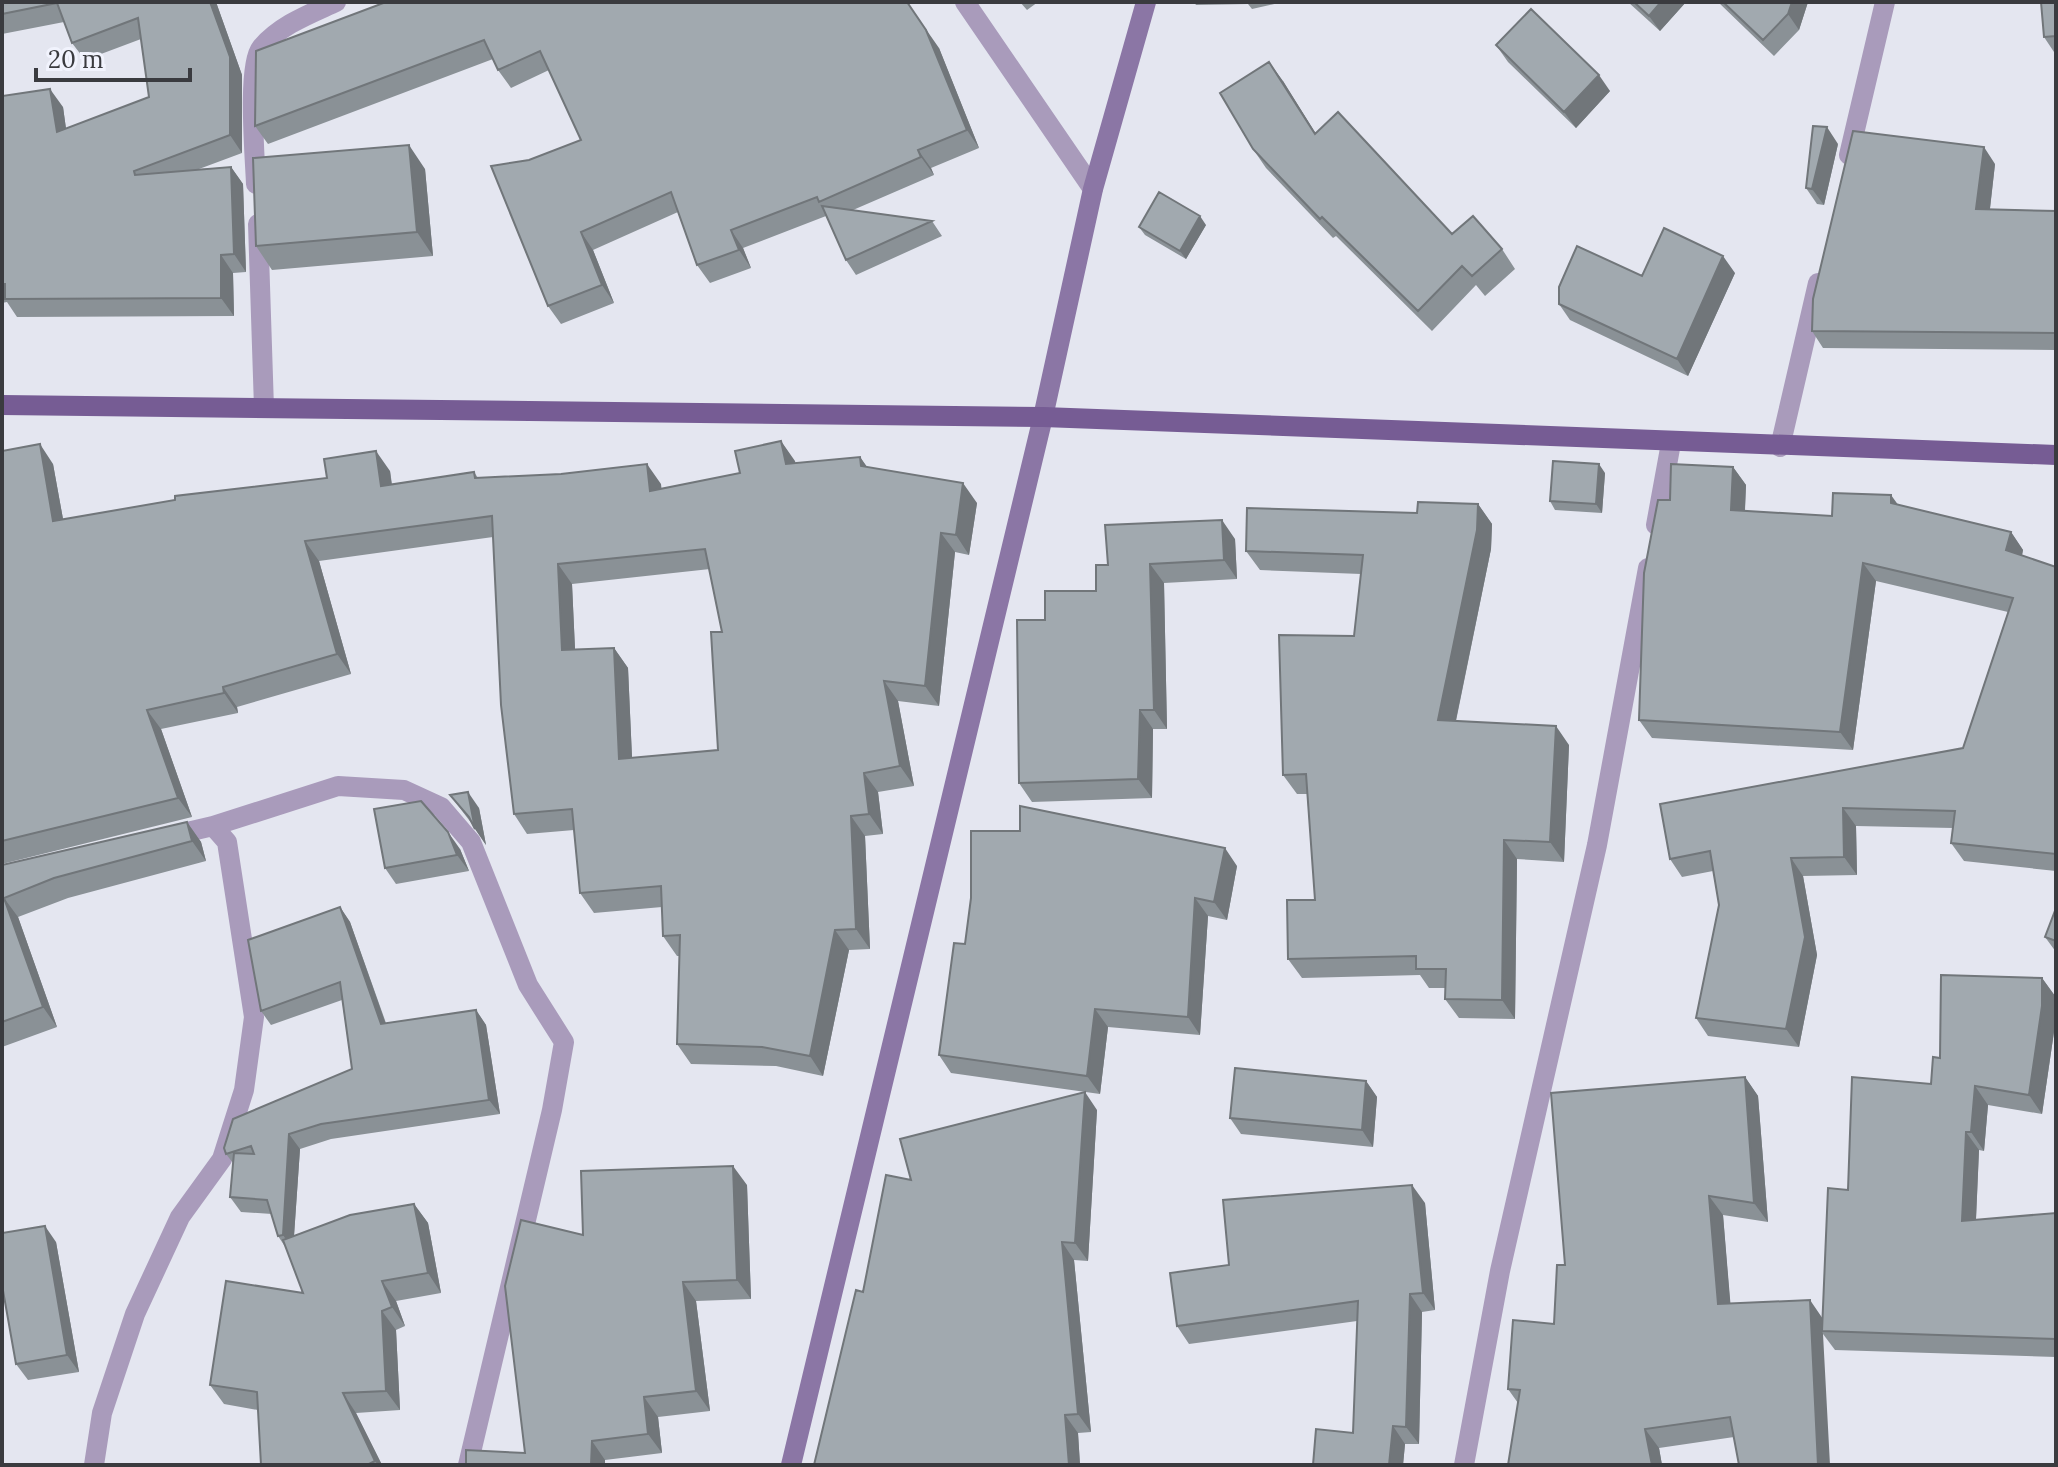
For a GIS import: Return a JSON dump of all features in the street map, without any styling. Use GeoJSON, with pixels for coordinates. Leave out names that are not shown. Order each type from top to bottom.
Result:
{"type":"FeatureCollection","features":[{"type":"Feature","properties":{"kind":"main road"},"geometry":{"type":"LineString","coordinates":[[791,1465],[1043,417],[1093,189],[1146,2]]}},
{"type":"Feature","properties":{"kind":"main road"},"geometry":{"type":"LineString","coordinates":[[2,405],[1043,417],[1671,443],[2056,455]]}},
{"type":"Feature","properties":{"kind":"street"},"geometry":{"type":"LineString","coordinates":[[264,408],[253,91],[258,51],[274,34],[336,2]]}},
{"type":"Feature","properties":{"kind":"street"},"geometry":{"type":"LineString","coordinates":[[965,2],[1093,189]]}},
{"type":"Feature","properties":{"kind":"street"},"geometry":{"type":"LineString","coordinates":[[1845,171],[1885,2]]}},
{"type":"Feature","properties":{"kind":"street"},"geometry":{"type":"LineString","coordinates":[[1780,447],[1823,263]]}},
{"type":"Feature","properties":{"kind":"street"},"geometry":{"type":"LineString","coordinates":[[1464,1465],[1500,1271],[1597,845],[1671,443]]}},
{"type":"Feature","properties":{"kind":"street"},"geometry":{"type":"LineString","coordinates":[[140,843],[213,826],[338,786],[404,790],[441,807],[471,842],[528,985],[564,1042],[552,1110],[468,1465]]}},
{"type":"Feature","properties":{"kind":"street"},"geometry":{"type":"LineString","coordinates":[[94,1465],[102,1413],[135,1314],[180,1217],[222,1159],[244,1090],[254,1017],[231,857],[227,842],[213,826]]}},
{"type":"Feature","properties":{"kind":"building"},"geometry":{"type":"Polygon","coordinates":[[[2,2],[210,2],[230,57],[230,135],[134,171],[135,175],[231,167],[234,254],[221,255],[221,298],[5,299],[5,284],[2,284],[2,96],[50,89],[57,132],[149,97],[138,18],[72,43],[57,3],[2,14],[2,2]]]}},
{"type":"Feature","properties":{"kind":"building"},"geometry":{"type":"Polygon","coordinates":[[[386,2],[907,2],[926,30],[967,130],[918,150],[921,157],[819,202],[817,197],[731,230],[739,250],[697,265],[671,192],[581,232],[602,285],[548,306],[491,166],[529,160],[581,140],[540,51],[498,70],[484,40],[255,126],[256,51],[386,2]]]}},
{"type":"Feature","properties":{"kind":"building"},"geometry":{"type":"Polygon","coordinates":[[[1634,2],[1661,2],[1649,16],[1634,2]]]}},
{"type":"Feature","properties":{"kind":"building"},"geometry":{"type":"Polygon","coordinates":[[[1723,2],[1792,2],[1788,14],[1763,40],[1723,2]]]}},
{"type":"Feature","properties":{"kind":"building"},"geometry":{"type":"Polygon","coordinates":[[[2041,2],[2056,2],[2056,36],[2044,37],[2041,2]]]}},
{"type":"Feature","properties":{"kind":"building"},"geometry":{"type":"Polygon","coordinates":[[[1531,9],[1599,75],[1564,112],[1496,45],[1531,9]]]}},
{"type":"Feature","properties":{"kind":"building"},"geometry":{"type":"Polygon","coordinates":[[[1269,62],[1315,134],[1338,112],[1452,234],[1473,216],[1502,249],[1472,276],[1462,266],[1418,311],[1322,217],[1320,219],[1253,149],[1220,93],[1269,62]]]}},
{"type":"Feature","properties":{"kind":"building"},"geometry":{"type":"Polygon","coordinates":[[[1813,126],[1827,127],[1812,189],[1806,188],[1813,126]]]}},
{"type":"Feature","properties":{"kind":"building"},"geometry":{"type":"Polygon","coordinates":[[[1853,131],[1984,147],[1976,209],[2056,211],[2056,333],[1812,331],[1813,299],[1853,131]]]}},
{"type":"Feature","properties":{"kind":"building"},"geometry":{"type":"Polygon","coordinates":[[[409,145],[417,232],[256,246],[253,158],[409,145]]]}},
{"type":"Feature","properties":{"kind":"building"},"geometry":{"type":"Polygon","coordinates":[[[1159,192],[1200,216],[1180,251],[1139,227],[1159,192]]]}},
{"type":"Feature","properties":{"kind":"building"},"geometry":{"type":"Polygon","coordinates":[[[822,206],[932,221],[846,260],[822,206]]]}},
{"type":"Feature","properties":{"kind":"building"},"geometry":{"type":"Polygon","coordinates":[[[1664,228],[1723,256],[1677,359],[1559,304],[1559,287],[1577,246],[1642,276],[1664,228]]]}},
{"type":"Feature","properties":{"kind":"building"},"geometry":{"type":"Polygon","coordinates":[[[781,441],[786,464],[860,457],[861,466],[963,483],[956,535],[941,533],[925,686],[884,681],[900,766],[864,773],[869,814],[851,816],[856,929],[835,930],[810,1056],[762,1047],[677,1044],[680,935],[663,936],[661,886],[580,893],[572,809],[514,814],[501,705],[492,516],[305,541],[337,654],[223,687],[224,693],[147,710],[178,798],[2,841],[2,451],[40,444],[53,521],[175,500],[175,496],[327,478],[324,459],[376,451],[381,486],[474,472],[475,478],[561,474],[647,464],[650,491],[740,473],[735,451],[781,441]],[[705,549],[558,564],[562,650],[614,648],[619,759],[718,750],[711,632],[722,632],[705,549]]]}},
{"type":"Feature","properties":{"kind":"building"},"geometry":{"type":"Polygon","coordinates":[[[1553,461],[1599,464],[1596,504],[1550,501],[1553,461]]]}},
{"type":"Feature","properties":{"kind":"building"},"geometry":{"type":"Polygon","coordinates":[[[1671,464],[1733,467],[1731,510],[1832,516],[1833,493],[1891,495],[1891,503],[2011,532],[2006,550],[2056,567],[2056,854],[1951,843],[1955,811],[1843,808],[1844,857],[1791,858],[1805,937],[1786,1029],[1696,1018],[1719,905],[1710,851],[1670,859],[1660,804],[1963,748],[2013,598],[1863,563],[1840,732],[1639,720],[1644,573],[1658,500],[1670,500],[1671,464]]]}},
{"type":"Feature","properties":{"kind":"building"},"geometry":{"type":"Polygon","coordinates":[[[1418,502],[1478,504],[1477,530],[1438,720],[1556,726],[1550,842],[1504,840],[1502,1000],[1445,999],[1446,969],[1416,969],[1416,956],[1288,959],[1287,900],[1315,900],[1306,774],[1283,775],[1279,635],[1354,636],[1363,555],[1246,551],[1247,508],[1417,513],[1418,502]]]}},
{"type":"Feature","properties":{"kind":"building"},"geometry":{"type":"Polygon","coordinates":[[[1222,520],[1224,560],[1150,564],[1154,710],[1140,710],[1138,779],[1019,783],[1017,620],[1045,620],[1045,591],[1096,591],[1096,565],[1108,565],[1105,525],[1222,520]]]}},
{"type":"Feature","properties":{"kind":"building"},"geometry":{"type":"Polygon","coordinates":[[[468,792],[475,829],[450,795],[468,792]]]}},
{"type":"Feature","properties":{"kind":"building"},"geometry":{"type":"Polygon","coordinates":[[[421,801],[448,832],[457,855],[385,868],[374,809],[421,801]]]}},
{"type":"Feature","properties":{"kind":"building"},"geometry":{"type":"Polygon","coordinates":[[[1020,806],[1225,848],[1214,902],[1195,898],[1188,1017],[1095,1009],[1087,1076],[939,1055],[954,943],[965,944],[971,898],[971,831],[1020,831],[1020,806]]]}},
{"type":"Feature","properties":{"kind":"building"},"geometry":{"type":"Polygon","coordinates":[[[187,822],[192,841],[54,878],[4,898],[43,1007],[2,1022],[2,865],[187,822]]]}},
{"type":"Feature","properties":{"kind":"building"},"geometry":{"type":"Polygon","coordinates":[[[340,907],[381,1024],[476,1010],[489,1100],[321,1124],[289,1134],[283,1235],[278,1236],[267,1200],[230,1197],[234,1153],[254,1154],[251,1146],[226,1154],[224,1148],[233,1119],[352,1069],[340,982],[261,1011],[248,940],[340,907]]]}},
{"type":"Feature","properties":{"kind":"building"},"geometry":{"type":"Polygon","coordinates":[[[2056,908],[2056,941],[2045,937],[2056,908]]]}},
{"type":"Feature","properties":{"kind":"building"},"geometry":{"type":"Polygon","coordinates":[[[1941,975],[2042,978],[2042,1006],[2029,1095],[1975,1086],[1971,1132],[1966,1132],[1962,1221],[2056,1213],[2056,1339],[1822,1331],[1828,1188],[1848,1190],[1852,1077],[1931,1084],[1933,1057],[1940,1058],[1941,975]]]}},
{"type":"Feature","properties":{"kind":"building"},"geometry":{"type":"Polygon","coordinates":[[[1235,1068],[1366,1081],[1362,1130],[1230,1118],[1235,1068]]]}},
{"type":"Feature","properties":{"kind":"building"},"geometry":{"type":"Polygon","coordinates":[[[1745,1077],[1754,1203],[1709,1196],[1718,1304],[1810,1300],[1818,1465],[1739,1465],[1730,1417],[1645,1429],[1652,1465],[1508,1465],[1520,1390],[1508,1389],[1513,1320],[1554,1324],[1557,1265],[1565,1265],[1551,1093],[1745,1077]]]}},
{"type":"Feature","properties":{"kind":"building"},"geometry":{"type":"Polygon","coordinates":[[[1085,1092],[1075,1243],[1062,1242],[1078,1414],[1065,1415],[1069,1465],[814,1465],[856,1290],[863,1292],[886,1175],[911,1180],[900,1139],[1085,1092]]]}},
{"type":"Feature","properties":{"kind":"building"},"geometry":{"type":"Polygon","coordinates":[[[733,1166],[737,1280],[683,1282],[696,1391],[644,1397],[648,1434],[592,1441],[591,1465],[466,1465],[466,1450],[525,1453],[505,1286],[521,1220],[583,1235],[581,1171],[733,1166]]]}},
{"type":"Feature","properties":{"kind":"building"},"geometry":{"type":"Polygon","coordinates":[[[1412,1185],[1423,1293],[1410,1294],[1406,1427],[1393,1426],[1389,1465],[1313,1465],[1316,1429],[1353,1433],[1358,1301],[1177,1326],[1170,1273],[1229,1265],[1223,1200],[1412,1185]]]}},
{"type":"Feature","properties":{"kind":"building"},"geometry":{"type":"Polygon","coordinates":[[[414,1204],[428,1273],[382,1281],[392,1307],[382,1311],[386,1391],[343,1393],[375,1461],[367,1465],[261,1465],[257,1392],[210,1385],[226,1281],[303,1293],[283,1240],[350,1215],[414,1204]]]}},
{"type":"Feature","properties":{"kind":"building"},"geometry":{"type":"Polygon","coordinates":[[[45,1226],[67,1355],[16,1364],[2,1285],[2,1233],[45,1226]]]}}]}
